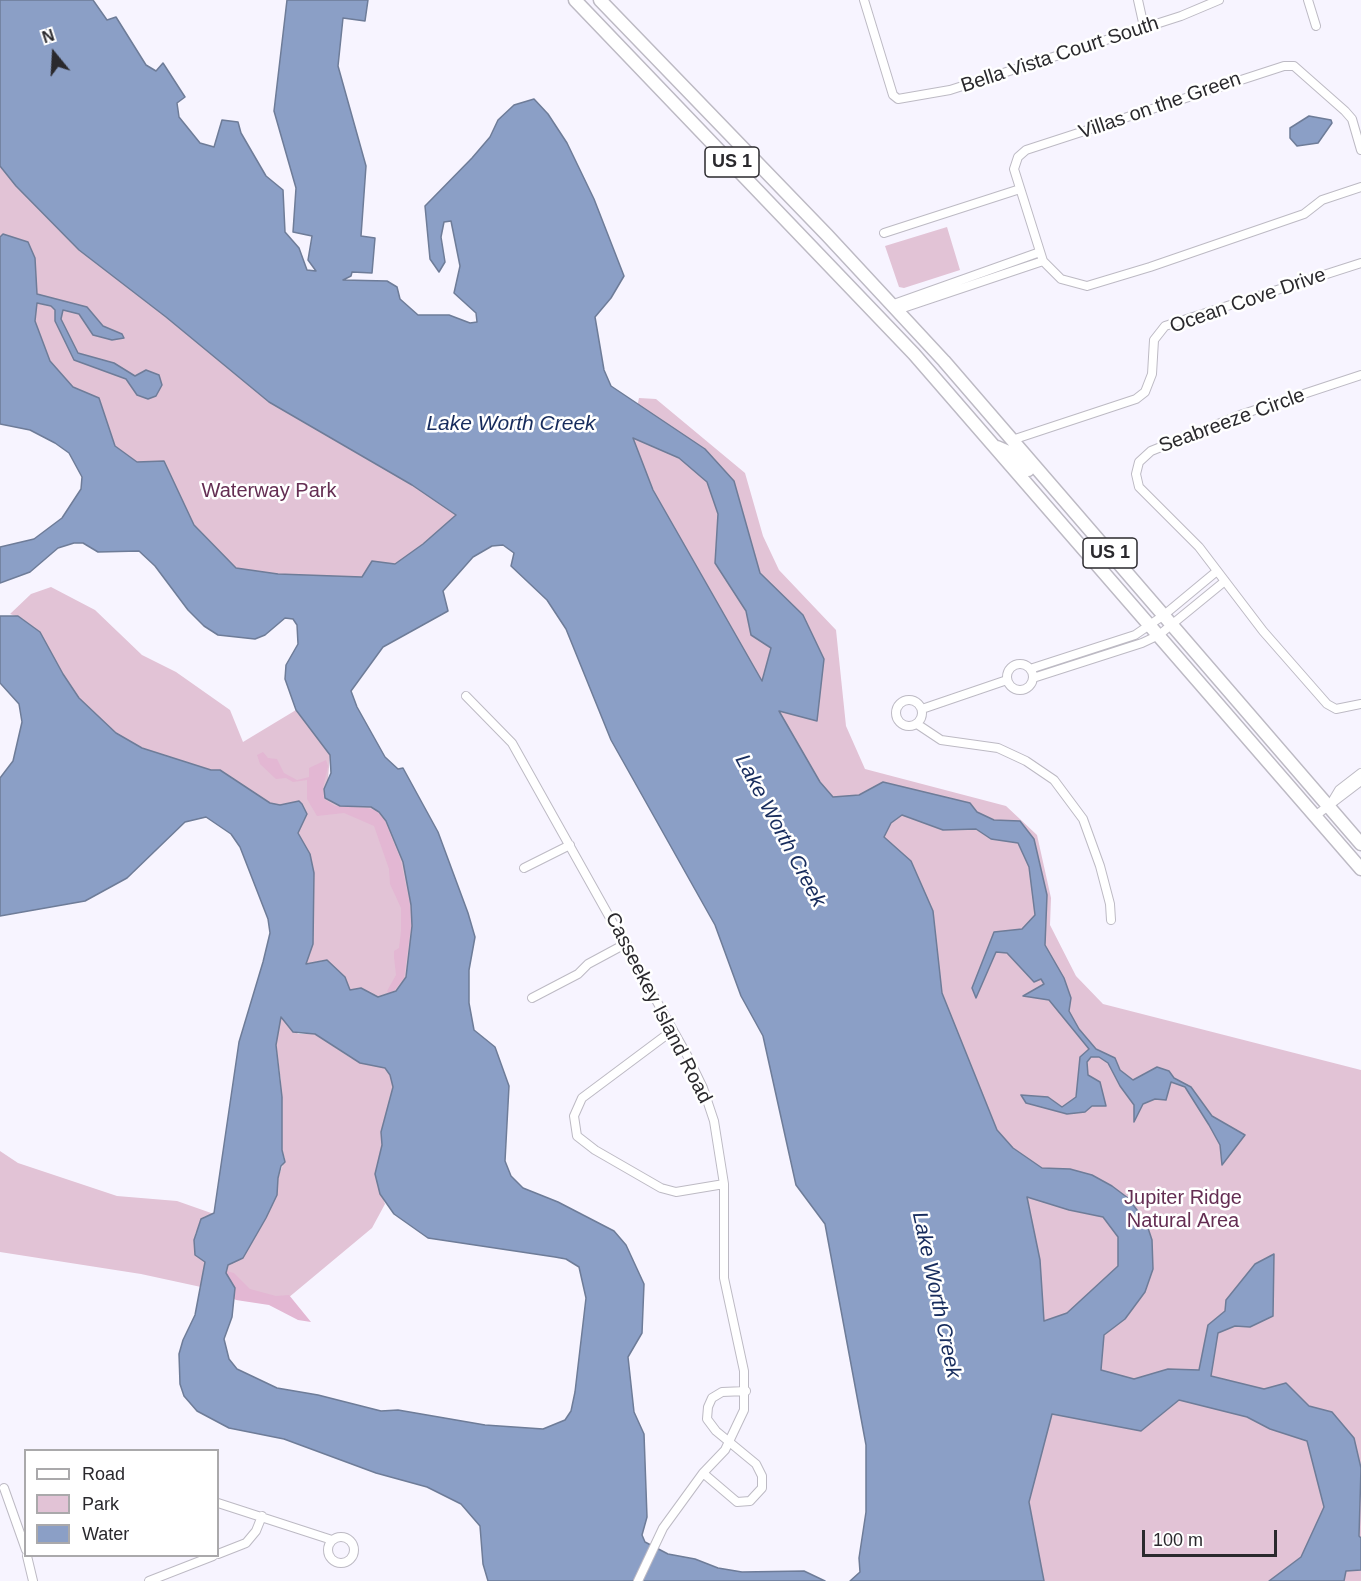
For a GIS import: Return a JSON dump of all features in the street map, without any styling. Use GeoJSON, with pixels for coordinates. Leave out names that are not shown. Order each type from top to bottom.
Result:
{"type":"FeatureCollection","features":[{"type":"Feature","properties":{"kind":"main road","name":"US 1"},"geometry":{"type":"LineString","coordinates":[[600,0],[944,362],[1361,843]]}},
{"type":"Feature","properties":{"kind":"main road","name":"US 1"},"geometry":{"type":"LineString","coordinates":[[579,4],[832,267],[1159,635],[1361,870]]}},
{"type":"Feature","properties":{"kind":"main road"},"geometry":{"type":"LineString","coordinates":[[579,4],[610,27],[675,93],[690,93]]}},
{"type":"Feature","properties":{"kind":"main road"},"geometry":{"type":"LineString","coordinates":[[684,112],[701,115],[731,147],[750,157]]}},
{"type":"Feature","properties":{"kind":"main road"},"geometry":{"type":"LineString","coordinates":[[832,267],[849,276],[931,362],[944,362]]}},
{"type":"Feature","properties":{"kind":"main road"},"geometry":{"type":"LineString","coordinates":[[993,446],[1013,454],[1071,518],[1103,545]]}},
{"type":"Feature","properties":{"kind":"street","name":"Bella Vista Court South"},"geometry":{"type":"LineString","coordinates":[[864,0],[893,95],[898,99],[950,90],[1144,27],[1219,0]]}},
{"type":"Feature","properties":{"kind":"street"},"geometry":{"type":"LineString","coordinates":[[1138,0],[1144,27]]}},
{"type":"Feature","properties":{"kind":"street"},"geometry":{"type":"LineString","coordinates":[[1308,0],[1316,26]]}},
{"type":"Feature","properties":{"kind":"street","name":"Villas on the Green"},"geometry":{"type":"LineString","coordinates":[[1043,261],[1014,170],[1018,157],[1026,150],[1284,66],[1294,66],[1352,119],[1361,150]]}},
{"type":"Feature","properties":{"kind":"street"},"geometry":{"type":"LineString","coordinates":[[894,308],[1043,261],[1061,279],[1087,286],[1150,267],[1304,214],[1322,200],[1361,187]]}},
{"type":"Feature","properties":{"kind":"street"},"geometry":{"type":"LineString","coordinates":[[884,233],[1020,189]]}},
{"type":"Feature","properties":{"kind":"street"},"geometry":{"type":"LineString","coordinates":[[894,308],[1040,252]]}},
{"type":"Feature","properties":{"kind":"street","name":"Ocean Cove Drive"},"geometry":{"type":"LineString","coordinates":[[1012,440],[1136,399],[1145,392],[1152,374],[1154,340],[1165,326],[1361,263]]}},
{"type":"Feature","properties":{"kind":"street","name":"Seabreeze Circle"},"geometry":{"type":"LineString","coordinates":[[1361,375],[1243,414],[1151,451],[1138,462],[1136,474],[1139,487],[1199,547],[1327,704],[1336,709],[1361,704]]}},
{"type":"Feature","properties":{"kind":"street"},"geometry":{"type":"LineString","coordinates":[[1034,678],[1142,644],[1159,635],[1168,620],[1197,588],[1217,571]]}},
{"type":"Feature","properties":{"kind":"street"},"geometry":{"type":"LineString","coordinates":[[1030,669],[1135,634],[1150,625],[1168,620],[1206,597],[1225,581]]}},
{"type":"Feature","properties":{"kind":"street"},"geometry":{"type":"LineString","coordinates":[[1197,588],[1206,597]]}},
{"type":"Feature","properties":{"kind":"street"},"geometry":{"type":"LineString","coordinates":[[1022,664],[1030,669],[1034,678],[1030,687],[1022,690],[1014,689],[1007,680],[1012,666],[1022,664]]}},
{"type":"Feature","properties":{"kind":"street"},"geometry":{"type":"LineString","coordinates":[[922,709],[1007,680]]}},
{"type":"Feature","properties":{"kind":"street","name":"Casseekey Island Road"},"geometry":{"type":"LineString","coordinates":[[466,696],[512,743],[627,943],[703,1088],[714,1120],[724,1184],[724,1278],[746,1391],[744,1410],[725,1450],[703,1473],[663,1528],[638,1581]]}},
{"type":"Feature","properties":{"kind":"street"},"geometry":{"type":"LineString","coordinates":[[922,709],[911,700],[901,702],[896,716],[900,723],[907,726],[917,724],[941,740],[998,748],[1026,761],[1054,780],[1083,819],[1100,866],[1110,904],[1110,920]]}},
{"type":"Feature","properties":{"kind":"street"},"geometry":{"type":"LineString","coordinates":[[917,724],[922,716],[922,709]]}},
{"type":"Feature","properties":{"kind":"street"},"geometry":{"type":"LineString","coordinates":[[1329,807],[1339,790],[1361,773]]}},
{"type":"Feature","properties":{"kind":"street"},"geometry":{"type":"LineString","coordinates":[[1315,816],[1358,785]]}},
{"type":"Feature","properties":{"kind":"street"},"geometry":{"type":"LineString","coordinates":[[524,868],[570,845]]}},
{"type":"Feature","properties":{"kind":"street"},"geometry":{"type":"LineString","coordinates":[[532,998],[578,974],[588,964],[627,943]]}},
{"type":"Feature","properties":{"kind":"street"},"geometry":{"type":"LineString","coordinates":[[673,1030],[582,1098],[574,1116],[574,1127],[586,1145],[661,1188],[676,1192],[724,1184]]}},
{"type":"Feature","properties":{"kind":"street"},"geometry":{"type":"LineString","coordinates":[[703,1473],[737,1502],[750,1501],[762,1488],[762,1476],[756,1464],[716,1431],[707,1419],[708,1407],[712,1398],[722,1392],[746,1391]]}},
{"type":"Feature","properties":{"kind":"street"},"geometry":{"type":"LineString","coordinates":[[4,1488],[24,1545]]}},
{"type":"Feature","properties":{"kind":"street"},"geometry":{"type":"LineString","coordinates":[[219,1503],[332,1540]]}},
{"type":"Feature","properties":{"kind":"street"},"geometry":{"type":"LineString","coordinates":[[219,1553],[246,1542],[256,1531],[262,1516]]}},
{"type":"Feature","properties":{"kind":"street"},"geometry":{"type":"LineString","coordinates":[[27,1557],[33,1581]]}},
{"type":"Feature","properties":{"kind":"street"},"geometry":{"type":"LineString","coordinates":[[149,1581],[210,1557]]}},
{"type":"Feature","properties":{"kind":"green space","name":"Waterway Park"},"geometry":{"type":"Polygon","coordinates":[[[0,154],[450,494],[458,527],[423,552],[346,586],[224,571],[106,443],[0,319],[0,154]]]}},
{"type":"Feature","properties":{"kind":"green space"},"geometry":{"type":"Polygon","coordinates":[[[947,227],[960,270],[904,288],[899,287],[885,246],[947,227]]]}},
{"type":"Feature","properties":{"kind":"green space","name":"Jupiter Ridge Natural Area"},"geometry":{"type":"Polygon","coordinates":[[[639,398],[656,399],[745,473],[763,536],[779,570],[836,630],[846,726],[865,769],[1006,806],[1037,835],[1051,898],[1050,925],[1076,976],[1103,1004],[1361,1070],[1361,1581],[1026,1581],[942,993],[933,911],[817,789],[677,552],[630,440],[639,398]]]}},
{"type":"Feature","properties":{"kind":"green space"},"geometry":{"type":"Polygon","coordinates":[[[51,587],[95,610],[142,655],[176,672],[230,710],[243,742],[296,710],[330,755],[328,779],[340,806],[371,807],[379,812],[386,821],[403,862],[411,905],[412,926],[406,978],[396,991],[378,997],[361,988],[350,990],[342,974],[325,960],[306,964],[313,944],[314,874],[310,854],[298,833],[307,814],[302,804],[299,801],[280,805],[270,803],[220,770],[211,770],[142,748],[116,733],[79,698],[40,632],[21,618],[10,614],[31,594],[51,587]]]}},
{"type":"Feature","properties":{"kind":"green space"},"geometry":{"type":"Polygon","coordinates":[[[281,1017],[298,1034],[315,1034],[351,1058],[385,1068],[390,1075],[393,1087],[381,1133],[382,1145],[375,1174],[385,1204],[372,1228],[288,1298],[255,1297],[226,1273],[228,1265],[243,1258],[266,1218],[277,1195],[278,1178],[285,1159],[282,1150],[281,1082],[276,1045],[281,1017]]]}},
{"type":"Feature","properties":{"kind":"green space"},"geometry":{"type":"Polygon","coordinates":[[[0,1151],[18,1163],[117,1196],[177,1201],[214,1214],[204,1217],[195,1234],[194,1250],[205,1262],[201,1287],[141,1274],[0,1252],[0,1151]]]}},
{"type":"Feature","properties":{"kind":"shaded area"},"geometry":{"type":"Polygon","coordinates":[[[263,752],[268,758],[277,759],[284,773],[297,780],[309,777],[309,768],[326,760],[328,766],[323,788],[324,799],[335,806],[377,811],[385,821],[400,858],[410,904],[411,927],[404,978],[394,991],[388,993],[387,991],[396,975],[394,951],[399,948],[401,908],[390,884],[389,869],[374,826],[344,813],[317,816],[307,799],[307,780],[293,782],[286,778],[276,779],[260,764],[257,755],[263,752]]]}},
{"type":"Feature","properties":{"kind":"shaded area"},"geometry":{"type":"Polygon","coordinates":[[[223,1270],[234,1273],[250,1289],[276,1296],[289,1295],[311,1322],[298,1320],[269,1305],[236,1300],[231,1297],[223,1270]]]}},
{"type":"Feature","properties":{"kind":"water","name":"Lake Worth Creek"},"geometry":{"type":"Polygon","coordinates":[[[0,0],[93,0],[107,20],[116,17],[146,65],[156,71],[163,63],[185,97],[177,103],[179,117],[200,143],[214,147],[222,120],[238,122],[241,133],[266,176],[283,190],[285,232],[299,248],[307,270],[316,271],[308,260],[312,236],[293,232],[296,188],[274,111],[287,0],[368,0],[365,21],[343,18],[338,66],[366,166],[361,236],[375,238],[372,273],[352,272],[351,276],[343,280],[387,281],[397,287],[400,299],[418,315],[449,315],[470,323],[477,322],[476,313],[454,293],[460,266],[451,221],[444,222],[441,237],[445,262],[439,272],[430,259],[425,206],[490,137],[498,120],[514,105],[534,99],[548,114],[567,143],[594,199],[624,276],[611,298],[595,317],[604,370],[611,386],[705,449],[734,481],[760,573],[803,615],[824,659],[817,721],[779,711],[820,782],[833,797],[859,795],[883,782],[970,803],[977,812],[994,820],[1020,821],[1034,839],[1047,895],[1045,945],[1064,978],[1071,998],[1069,1011],[1079,1029],[1096,1049],[1115,1058],[1120,1070],[1133,1080],[1157,1067],[1169,1071],[1174,1078],[1191,1087],[1212,1116],[1245,1135],[1222,1165],[1220,1145],[1209,1125],[1185,1087],[1171,1082],[1166,1100],[1155,1099],[1143,1104],[1134,1122],[1134,1105],[1120,1086],[1108,1063],[1099,1057],[1091,1057],[1087,1062],[1088,1075],[1100,1082],[1106,1106],[1092,1106],[1085,1112],[1067,1114],[1026,1103],[1021,1095],[1048,1097],[1062,1107],[1076,1097],[1080,1057],[1089,1049],[1049,1000],[1023,996],[1044,984],[1041,979],[1034,982],[1007,953],[996,952],[976,998],[972,988],[994,932],[1022,929],[1035,915],[1029,867],[1018,843],[991,839],[976,829],[943,830],[902,815],[891,823],[884,837],[911,861],[933,911],[942,993],[997,1130],[1013,1148],[1042,1168],[1070,1169],[1092,1175],[1112,1186],[1128,1198],[1146,1222],[1152,1240],[1153,1269],[1145,1292],[1125,1319],[1104,1335],[1101,1370],[1134,1379],[1168,1369],[1199,1370],[1208,1325],[1225,1311],[1226,1300],[1255,1264],[1274,1254],[1273,1316],[1250,1327],[1235,1326],[1218,1333],[1211,1376],[1264,1389],[1286,1383],[1309,1406],[1332,1412],[1354,1438],[1361,1468],[1359,1536],[1361,1538],[1361,1570],[1346,1571],[1344,1581],[1269,1581],[1301,1557],[1324,1507],[1307,1441],[1270,1429],[1247,1417],[1179,1400],[1141,1431],[1052,1414],[1029,1502],[1044,1581],[850,1581],[860,1572],[859,1558],[866,1512],[866,1445],[825,1224],[796,1185],[763,1036],[741,996],[715,925],[611,740],[566,629],[547,600],[511,566],[514,553],[503,545],[492,546],[473,557],[443,591],[448,611],[383,647],[351,691],[357,707],[385,757],[398,769],[403,768],[438,832],[468,913],[475,937],[469,970],[469,1003],[474,1030],[495,1047],[509,1086],[505,1161],[511,1176],[523,1188],[558,1202],[614,1231],[626,1245],[644,1284],[642,1333],[628,1357],[634,1412],[644,1434],[647,1517],[642,1535],[645,1542],[668,1554],[695,1559],[718,1568],[742,1572],[804,1571],[825,1581],[488,1581],[483,1564],[480,1526],[461,1504],[427,1487],[376,1473],[284,1439],[229,1428],[197,1411],[184,1396],[180,1384],[179,1354],[195,1315],[205,1262],[195,1255],[194,1240],[201,1219],[214,1213],[239,1042],[270,933],[268,919],[240,847],[231,834],[206,817],[185,822],[127,878],[85,901],[0,916],[0,778],[13,761],[22,722],[19,704],[0,683],[0,616],[18,616],[40,632],[79,698],[116,733],[142,748],[211,770],[220,770],[270,803],[280,805],[299,801],[302,804],[307,814],[298,833],[310,854],[314,873],[313,944],[306,964],[327,960],[345,977],[350,990],[361,988],[378,997],[396,991],[406,977],[412,926],[411,905],[403,862],[386,821],[379,812],[371,807],[340,806],[325,798],[324,789],[331,773],[330,755],[296,710],[285,679],[286,665],[298,644],[297,625],[293,619],[285,618],[265,635],[255,639],[218,635],[204,626],[188,610],[155,566],[139,551],[98,552],[83,543],[58,548],[30,572],[0,583],[0,547],[34,539],[62,518],[81,489],[82,477],[69,453],[55,443],[30,430],[0,424],[0,237],[3,234],[28,242],[35,258],[37,294],[87,307],[103,326],[122,334],[124,338],[112,340],[93,335],[79,314],[63,310],[61,319],[78,353],[114,363],[135,376],[146,370],[159,375],[162,385],[156,396],[148,399],[137,395],[126,379],[74,360],[55,321],[55,310],[51,306],[37,303],[35,321],[50,361],[73,387],[99,398],[115,446],[137,462],[164,461],[194,525],[236,568],[278,574],[362,577],[372,561],[395,564],[423,544],[456,515],[412,485],[269,402],[166,317],[79,250],[16,186],[0,166],[0,0]],[[633,438],[653,490],[762,681],[771,648],[751,635],[746,611],[715,563],[718,514],[707,482],[679,458],[633,438]],[[281,1017],[276,1045],[282,1097],[282,1150],[285,1162],[281,1166],[278,1178],[277,1195],[266,1218],[243,1258],[228,1265],[226,1273],[235,1288],[232,1317],[224,1339],[229,1359],[237,1369],[277,1388],[318,1395],[381,1411],[398,1410],[485,1425],[543,1429],[565,1420],[571,1411],[575,1392],[586,1298],[579,1267],[566,1259],[428,1238],[394,1214],[380,1194],[375,1174],[382,1145],[381,1132],[393,1087],[390,1075],[385,1068],[360,1063],[315,1034],[293,1032],[281,1017]],[[1027,1197],[1040,1260],[1044,1321],[1067,1313],[1118,1266],[1118,1237],[1103,1217],[1069,1210],[1027,1197]]]}},
{"type":"Feature","properties":{"kind":"water"},"geometry":{"type":"Polygon","coordinates":[[[1309,116],[1331,120],[1332,123],[1318,143],[1297,146],[1290,138],[1290,128],[1309,116]]]}}]}
